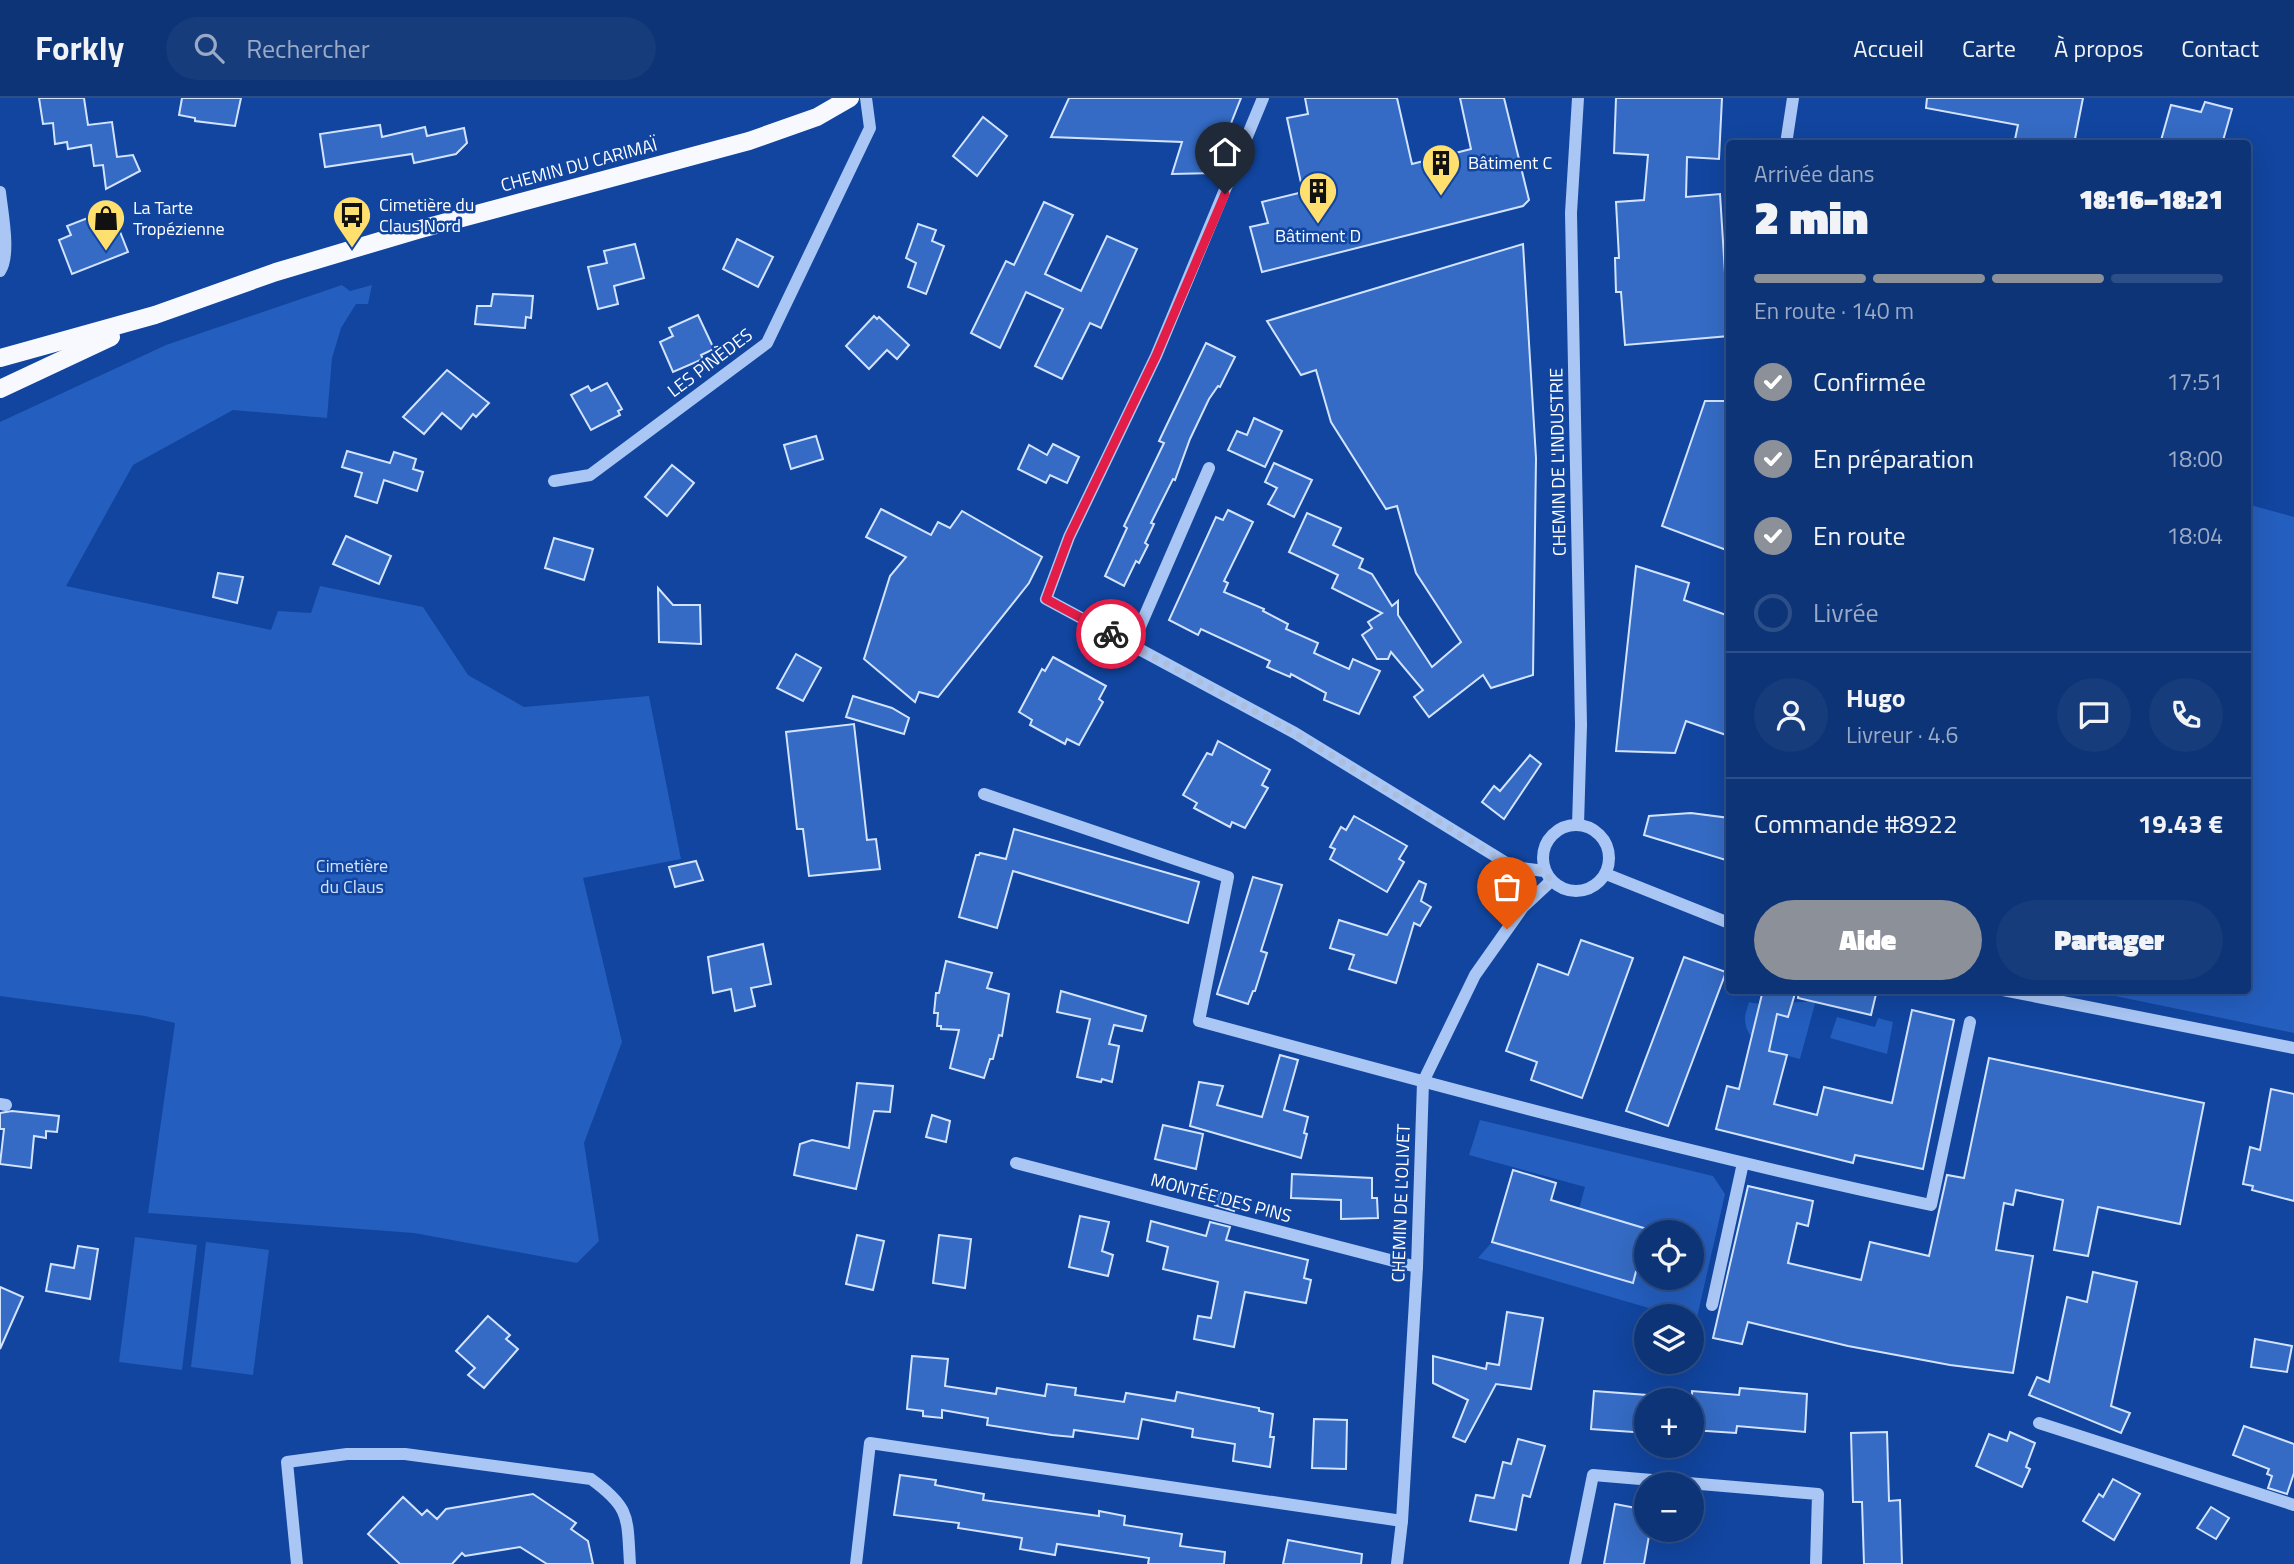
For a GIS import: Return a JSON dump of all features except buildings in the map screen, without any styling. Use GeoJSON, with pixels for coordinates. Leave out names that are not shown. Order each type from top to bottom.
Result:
{"type":"FeatureCollection","features":[{"type":"Feature","properties":{"kind":"main road","name":"CHEMIN DU CARIMAÏ"},"geometry":{"type":"LineString","coordinates":[[0,358],[155,316],[276,272],[417,230],[749,141],[817,117],[850,98]]}},
{"type":"Feature","properties":{"kind":"main road","name":"CHEMIN DU CARIMAÏ"},"geometry":{"type":"LineString","coordinates":[[0,389],[155,316]]}},
{"type":"Feature","properties":{"kind":"street","name":"LES PINÈDES"},"geometry":{"type":"LineString","coordinates":[[554,481],[590,475],[767,343],[870,128],[866,98]]}},
{"type":"Feature","properties":{"kind":"street"},"geometry":{"type":"LineString","coordinates":[[1263,98],[1156,356],[1069,537],[1046,599],[1295,733],[1513,867],[1548,876]]}},
{"type":"Feature","properties":{"kind":"street","name":"CHEMIN DE L'INDUSTRIE"},"geometry":{"type":"LineString","coordinates":[[1578,98],[1571,213],[1581,725],[1578,825]]}},
{"type":"Feature","properties":{"kind":"street"},"geometry":{"type":"LineString","coordinates":[[1787,140],[1793,98]]}},
{"type":"Feature","properties":{"kind":"street"},"geometry":{"type":"LineString","coordinates":[[0,192],[5,248],[3,268],[0,271]]}},
{"type":"Feature","properties":{"kind":"street"},"geometry":{"type":"LineString","coordinates":[[1132,645],[1209,468]]}},
{"type":"Feature","properties":{"kind":"street"},"geometry":{"type":"LineString","coordinates":[[984,794],[1228,877],[1199,1021],[1423,1082],[1743,1163],[1931,1205],[1970,1022]]}},
{"type":"Feature","properties":{"kind":"street"},"geometry":{"type":"LineString","coordinates":[[1567,826],[1589,827],[1605,842],[1609,852],[1606,874],[1600,882],[1581,892],[1560,888],[1548,876],[1542,860],[1549,838],[1557,830],[1567,826]]}},
{"type":"Feature","properties":{"kind":"street"},"geometry":{"type":"LineString","coordinates":[[1606,874],[1726,922]]}},
{"type":"Feature","properties":{"kind":"street","name":"CHEMIN DE L'OLIVET"},"geometry":{"type":"LineString","coordinates":[[1397,1564],[1417,1267],[1423,1082],[1475,975],[1548,876]]}},
{"type":"Feature","properties":{"kind":"street"},"geometry":{"type":"LineString","coordinates":[[2023,994],[2294,1048]]}},
{"type":"Feature","properties":{"kind":"street","name":"MONTÉE DES PINS"},"geometry":{"type":"LineString","coordinates":[[1016,1163],[1417,1267]]}},
{"type":"Feature","properties":{"kind":"street"},"geometry":{"type":"LineString","coordinates":[[1712,1305],[1743,1163]]}},
{"type":"Feature","properties":{"kind":"street"},"geometry":{"type":"LineString","coordinates":[[2039,1423],[2294,1505]]}},
{"type":"Feature","properties":{"kind":"street"},"geometry":{"type":"LineString","coordinates":[[856,1564],[870,1444],[1402,1521]]}},
{"type":"Feature","properties":{"kind":"street"},"geometry":{"type":"LineString","coordinates":[[297,1564],[286,1462],[347,1454],[405,1454],[591,1479],[615,1497],[628,1520],[630,1564]]}},
{"type":"Feature","properties":{"kind":"street"},"geometry":{"type":"LineString","coordinates":[[1575,1564],[1593,1475],[1818,1494],[1816,1564]]}},
{"type":"Feature","properties":{"kind":"green space","name":"Cimetière du Claus"},"geometry":{"type":"Polygon","coordinates":[[[342,285],[350,291],[372,285],[368,304],[356,304],[341,328],[332,358],[327,418],[233,410],[133,465],[66,586],[271,630],[278,611],[311,613],[320,586],[423,607],[468,675],[524,707],[649,696],[681,859],[583,878],[622,1042],[584,1143],[599,1241],[577,1263],[414,1233],[148,1213],[175,1023],[145,1016],[0,996],[0,422],[166,345],[342,285]]]}},
{"type":"Feature","properties":{"kind":"green space"},"geometry":{"type":"Polygon","coordinates":[[[2251,505],[2294,517],[2294,1033],[2106,994],[2251,994],[2251,505]]]}},
{"type":"Feature","properties":{"kind":"green space"},"geometry":{"type":"Polygon","coordinates":[[[1807,996],[1816,1000],[1800,1059],[1765,1047],[1751,1036],[1745,1018],[1749,1002],[1806,1002],[1807,996]]]}},
{"type":"Feature","properties":{"kind":"green space"},"geometry":{"type":"Polygon","coordinates":[[[1837,1017],[1875,1027],[1878,1018],[1893,1022],[1887,1054],[1830,1038],[1837,1017]]]}},
{"type":"Feature","properties":{"kind":"green space"},"geometry":{"type":"Polygon","coordinates":[[[1480,1120],[1713,1176],[1725,1194],[1704,1287],[1704,1220],[1634,1220],[1634,1226],[1579,1209],[1585,1187],[1469,1155],[1480,1120]]]}},
{"type":"Feature","properties":{"kind":"green space"},"geometry":{"type":"Polygon","coordinates":[[[135,1237],[197,1245],[182,1370],[119,1362],[135,1237]]]}},
{"type":"Feature","properties":{"kind":"green space"},"geometry":{"type":"Polygon","coordinates":[[[206,1242],[269,1250],[253,1375],[191,1367],[206,1242]]]}},
{"type":"Feature","properties":{"kind":"green space"},"geometry":{"type":"Polygon","coordinates":[[[1492,1242],[1633,1283],[1634,1279],[1634,1290],[1703,1290],[1700,1304],[1635,1304],[1478,1258],[1492,1242]]]}},
{"type":"Feature","properties":{"kind":"way so far"},"geometry":{"type":"LineString","coordinates":[[1111,634],[1295,733],[1513,867],[1544,871],[1551,881],[1523,907],[1507,929]]}},
{"type":"Feature","properties":{"kind":"place","name":"Bâtiment C"},"geometry":{"type":"Point","coordinates":[1441,197]}},
{"type":"Feature","properties":{"kind":"place","name":"Bâtiment D"},"geometry":{"type":"Point","coordinates":[1318,225]}},
{"type":"Feature","properties":{"kind":"place","name":"Cimetière du Claus Nord"},"geometry":{"type":"Point","coordinates":[352,249]}},
{"type":"Feature","properties":{"kind":"place","name":"La Tarte Tropézienne"},"geometry":{"type":"Point","coordinates":[106,252]}},
{"type":"Feature","properties":{"kind":"route"},"geometry":{"type":"LineString","coordinates":[[1111,634],[1046,599],[1069,537],[1156,356],[1225,194]]}}]}
